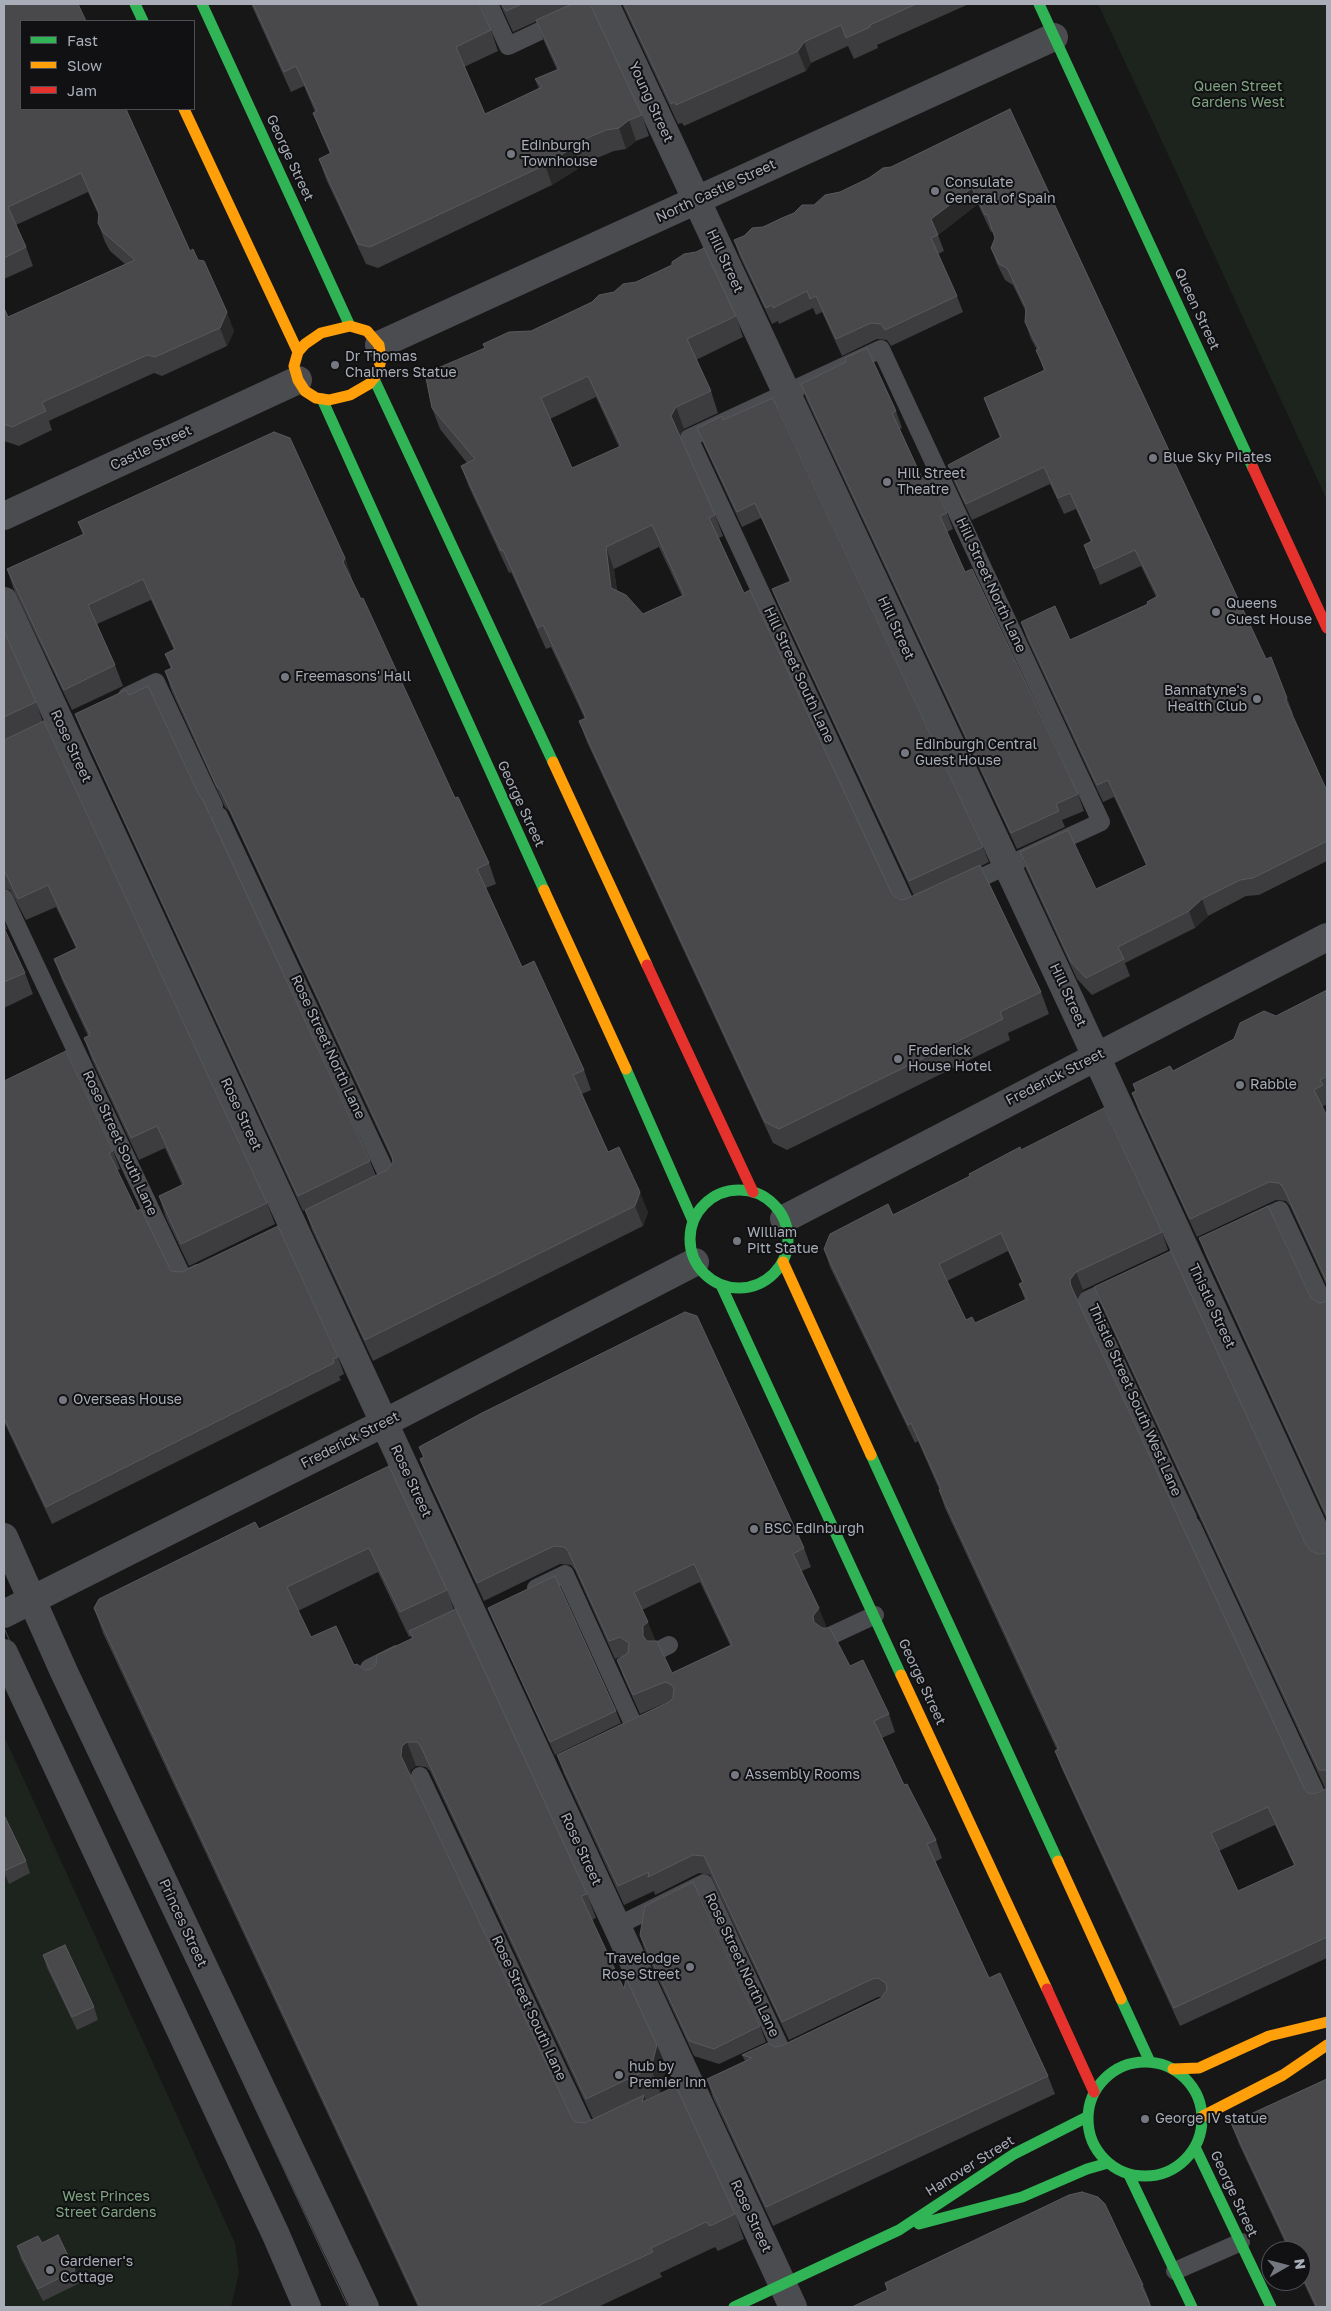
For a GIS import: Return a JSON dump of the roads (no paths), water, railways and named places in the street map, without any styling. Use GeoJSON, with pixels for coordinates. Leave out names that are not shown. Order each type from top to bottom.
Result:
{"type":"FeatureCollection","features":[{"type":"Feature","properties":{"kind":"street"},"geometry":{"type":"LineString","coordinates":[[135,4],[143,20]]}},
{"type":"Feature","properties":{"kind":"street","name":"George Street"},"geometry":{"type":"LineString","coordinates":[[202,4],[350,326]]}},
{"type":"Feature","properties":{"kind":"street","name":"Queen Street"},"geometry":{"type":"LineString","coordinates":[[1039,4],[1327,628]]}},
{"type":"Feature","properties":{"kind":"street","name":"Young Street"},"geometry":{"type":"LineString","coordinates":[[593,7],[697,200]]}},
{"type":"Feature","properties":{"kind":"street","name":"North Castle Street"},"geometry":{"type":"LineString","coordinates":[[379,344],[1054,37]]}},
{"type":"Feature","properties":{"kind":"street"},"geometry":{"type":"LineString","coordinates":[[184,110],[298,352]]}},
{"type":"Feature","properties":{"kind":"street","name":"Hill Street"},"geometry":{"type":"LineString","coordinates":[[697,200],[1096,1056]]}},
{"type":"Feature","properties":{"kind":"street"},"geometry":{"type":"LineString","coordinates":[[350,326],[367,331],[379,344],[381,366],[374,379],[350,395],[336,399],[322,399],[305,391],[298,380],[294,366],[298,352],[305,344],[321,333],[331,329],[350,326]]}},
{"type":"Feature","properties":{"kind":"street"},"geometry":{"type":"LineString","coordinates":[[374,379],[753,1192]]}},
{"type":"Feature","properties":{"kind":"street","name":"Castle Street"},"geometry":{"type":"LineString","coordinates":[[4,516],[298,380]]}},
{"type":"Feature","properties":{"kind":"street","name":"George Street"},"geometry":{"type":"LineString","coordinates":[[322,399],[667,1160],[693,1221],[690,1242],[695,1262],[706,1276],[721,1285],[1094,2092]]}},
{"type":"Feature","properties":{"kind":"street","name":"Rose Street"},"geometry":{"type":"LineString","coordinates":[[4,600],[474,1618],[554,1767],[617,1926],[788,2297]]}},
{"type":"Feature","properties":{"kind":"street","name":"Frederick Street"},"geometry":{"type":"LineString","coordinates":[[784,1219],[1327,937]]}},
{"type":"Feature","properties":{"kind":"street","name":"Thistle Street"},"geometry":{"type":"LineString","coordinates":[[1096,1056],[1327,1557]]}},
{"type":"Feature","properties":{"kind":"street"},"geometry":{"type":"LineString","coordinates":[[693,1221],[704,1204],[713,1197],[732,1190],[753,1192],[768,1200],[784,1219],[788,1240],[783,1262],[772,1276],[756,1286],[739,1289],[721,1285]]}},
{"type":"Feature","properties":{"kind":"street","name":"Frederick Street"},"geometry":{"type":"LineString","coordinates":[[4,1614],[34,1601],[384,1423],[695,1262]]}},
{"type":"Feature","properties":{"kind":"street"},"geometry":{"type":"LineString","coordinates":[[783,1262],[1150,2062]]}},
{"type":"Feature","properties":{"kind":"street","name":"Princes Street"},"geometry":{"type":"LineString","coordinates":[[4,1537],[64,1672],[365,2307]]}},
{"type":"Feature","properties":{"kind":"street"},"geometry":{"type":"LineString","coordinates":[[4,1652],[308,2307]]}},
{"type":"Feature","properties":{"kind":"street"},"geometry":{"type":"LineString","coordinates":[[1173,2069],[1199,2068],[1268,2036],[1327,2022]]}},
{"type":"Feature","properties":{"kind":"street"},"geometry":{"type":"LineString","coordinates":[[1203,2116],[1283,2075],[1327,2045]]}},
{"type":"Feature","properties":{"kind":"street","name":"George Street"},"geometry":{"type":"LineString","coordinates":[[1150,2062],[1173,2069],[1191,2084],[1201,2104],[1203,2116],[1200,2137],[1188,2158],[1168,2172],[1155,2176],[1130,2175],[1108,2163],[1094,2144],[1087,2117],[1089,2104],[1100,2082],[1118,2068],[1134,2063],[1150,2062]]}},
{"type":"Feature","properties":{"kind":"street","name":"Hanover Street"},"geometry":{"type":"LineString","coordinates":[[734,2307],[788,2297],[899,2230],[1014,2154],[1087,2117]]}},
{"type":"Feature","properties":{"kind":"street","name":"George Street"},"geometry":{"type":"LineString","coordinates":[[1195,2147],[1271,2307]]}},
{"type":"Feature","properties":{"kind":"street","name":"Hanover Street"},"geometry":{"type":"LineString","coordinates":[[899,2230],[1022,2197],[1087,2169],[1108,2163]]}},
{"type":"Feature","properties":{"kind":"street"},"geometry":{"type":"LineString","coordinates":[[1130,2175],[1192,2307]]}},
{"type":"Feature","properties":{"kind":"lane"},"geometry":{"type":"LineString","coordinates":[[489,4],[508,46],[593,7]]}},
{"type":"Feature","properties":{"kind":"lane","name":"Hill Street North Lane"},"geometry":{"type":"LineString","coordinates":[[787,393],[881,349],[1101,822],[1007,865]]}},
{"type":"Feature","properties":{"kind":"lane","name":"Hill Street South Lane"},"geometry":{"type":"LineString","coordinates":[[787,393],[690,438],[909,911],[1007,865]]}},
{"type":"Feature","properties":{"kind":"lane","name":"Rose Street North Lane"},"geometry":{"type":"LineString","coordinates":[[113,702],[156,682],[390,1181],[364,1194]]}},
{"type":"Feature","properties":{"kind":"lane","name":"Rose Street South Lane"},"geometry":{"type":"LineString","coordinates":[[4,898],[184,1280],[210,1268]]}},
{"type":"Feature","properties":{"kind":"lane"},"geometry":{"type":"LineString","coordinates":[[1238,1230],[1280,1210],[1327,1311]]}},
{"type":"Feature","properties":{"kind":"lane","name":"Thistle Street South West Lane"},"geometry":{"type":"LineString","coordinates":[[1137,1277],[1088,1300],[1320,1802],[1327,1798]]}},
{"type":"Feature","properties":{"kind":"lane"},"geometry":{"type":"LineString","coordinates":[[524,1594],[565,1574],[618,1669],[636,1728]]}},
{"type":"Feature","properties":{"kind":"lane"},"geometry":{"type":"LineString","coordinates":[[830,1636],[875,1615]]}},
{"type":"Feature","properties":{"kind":"lane"},"geometry":{"type":"LineString","coordinates":[[376,1684],[369,1668],[413,1647]]}},
{"type":"Feature","properties":{"kind":"lane"},"geometry":{"type":"LineString","coordinates":[[608,1741],[653,1720]]}},
{"type":"Feature","properties":{"kind":"lane","name":"Rose Street South Lane"},"geometry":{"type":"LineString","coordinates":[[420,1776],[590,2138],[607,2130]]}},
{"type":"Feature","properties":{"kind":"lane","name":"Rose Street North Lane"},"geometry":{"type":"LineString","coordinates":[[617,1926],[704,1883],[780,2047],[745,2064]]}},
{"type":"Feature","properties":{"kind":"lane"},"geometry":{"type":"LineString","coordinates":[[780,2047],[783,2055],[800,2047]]}},
{"type":"Feature","properties":{"kind":"lane"},"geometry":{"type":"LineString","coordinates":[[1175,2271],[1241,2242]]}},
{"type":"Feature","properties":{"kind":"tram line"},"geometry":{"type":"LineString","coordinates":[[4,1570],[348,2307]]}},
{"type":"Feature","properties":{"kind":"tram line"},"geometry":{"type":"LineString","coordinates":[[4,1628],[149,1952],[317,2307]]}},
{"type":"Feature","properties":{"kind":"place","name":"Edinburgh Townhouse"},"geometry":{"type":"Point","coordinates":[511,154]}},
{"type":"Feature","properties":{"kind":"place","name":"Consulate General of Spain"},"geometry":{"type":"Point","coordinates":[935,191]}},
{"type":"Feature","properties":{"kind":"place","name":"Dr Thomas Chalmers Statue"},"geometry":{"type":"Point","coordinates":[335,365]}},
{"type":"Feature","properties":{"kind":"place","name":"Blue Sky Pilates"},"geometry":{"type":"Point","coordinates":[1153,458]}},
{"type":"Feature","properties":{"kind":"place","name":"Hill Street Theatre"},"geometry":{"type":"Point","coordinates":[887,482]}},
{"type":"Feature","properties":{"kind":"place","name":"Queens Guest House"},"geometry":{"type":"Point","coordinates":[1216,612]}},
{"type":"Feature","properties":{"kind":"place","name":"Freemasons' Hall"},"geometry":{"type":"Point","coordinates":[285,677]}},
{"type":"Feature","properties":{"kind":"place","name":"Bannatyne's Health Club"},"geometry":{"type":"Point","coordinates":[1257,699]}},
{"type":"Feature","properties":{"kind":"place","name":"Edinburgh Central Guest House"},"geometry":{"type":"Point","coordinates":[905,753]}},
{"type":"Feature","properties":{"kind":"place","name":"Frederick House Hotel"},"geometry":{"type":"Point","coordinates":[898,1059]}},
{"type":"Feature","properties":{"kind":"place","name":"Rabble"},"geometry":{"type":"Point","coordinates":[1240,1085]}},
{"type":"Feature","properties":{"kind":"place","name":"William Pitt Statue"},"geometry":{"type":"Point","coordinates":[737,1241]}},
{"type":"Feature","properties":{"kind":"place","name":"Overseas House"},"geometry":{"type":"Point","coordinates":[63,1400]}},
{"type":"Feature","properties":{"kind":"place","name":"BSC Edinburgh"},"geometry":{"type":"Point","coordinates":[754,1529]}},
{"type":"Feature","properties":{"kind":"place","name":"Assembly Rooms"},"geometry":{"type":"Point","coordinates":[735,1775]}},
{"type":"Feature","properties":{"kind":"place","name":"Travelodge Rose Street"},"geometry":{"type":"Point","coordinates":[690,1967]}},
{"type":"Feature","properties":{"kind":"place","name":"hub by Premier Inn"},"geometry":{"type":"Point","coordinates":[619,2075]}},
{"type":"Feature","properties":{"kind":"place","name":"George IV statue"},"geometry":{"type":"Point","coordinates":[1145,2119]}},
{"type":"Feature","properties":{"kind":"place","name":"Gardener's Cottage"},"geometry":{"type":"Point","coordinates":[50,2270]}},
{"type":"Feature","properties":{"kind":"park label","name":"Queen Street Gardens West"},"geometry":{"type":"Point","coordinates":[1238,95]}},
{"type":"Feature","properties":{"kind":"park label","name":"West Princes Street Gardens"},"geometry":{"type":"Point","coordinates":[106,2206]}}]}
